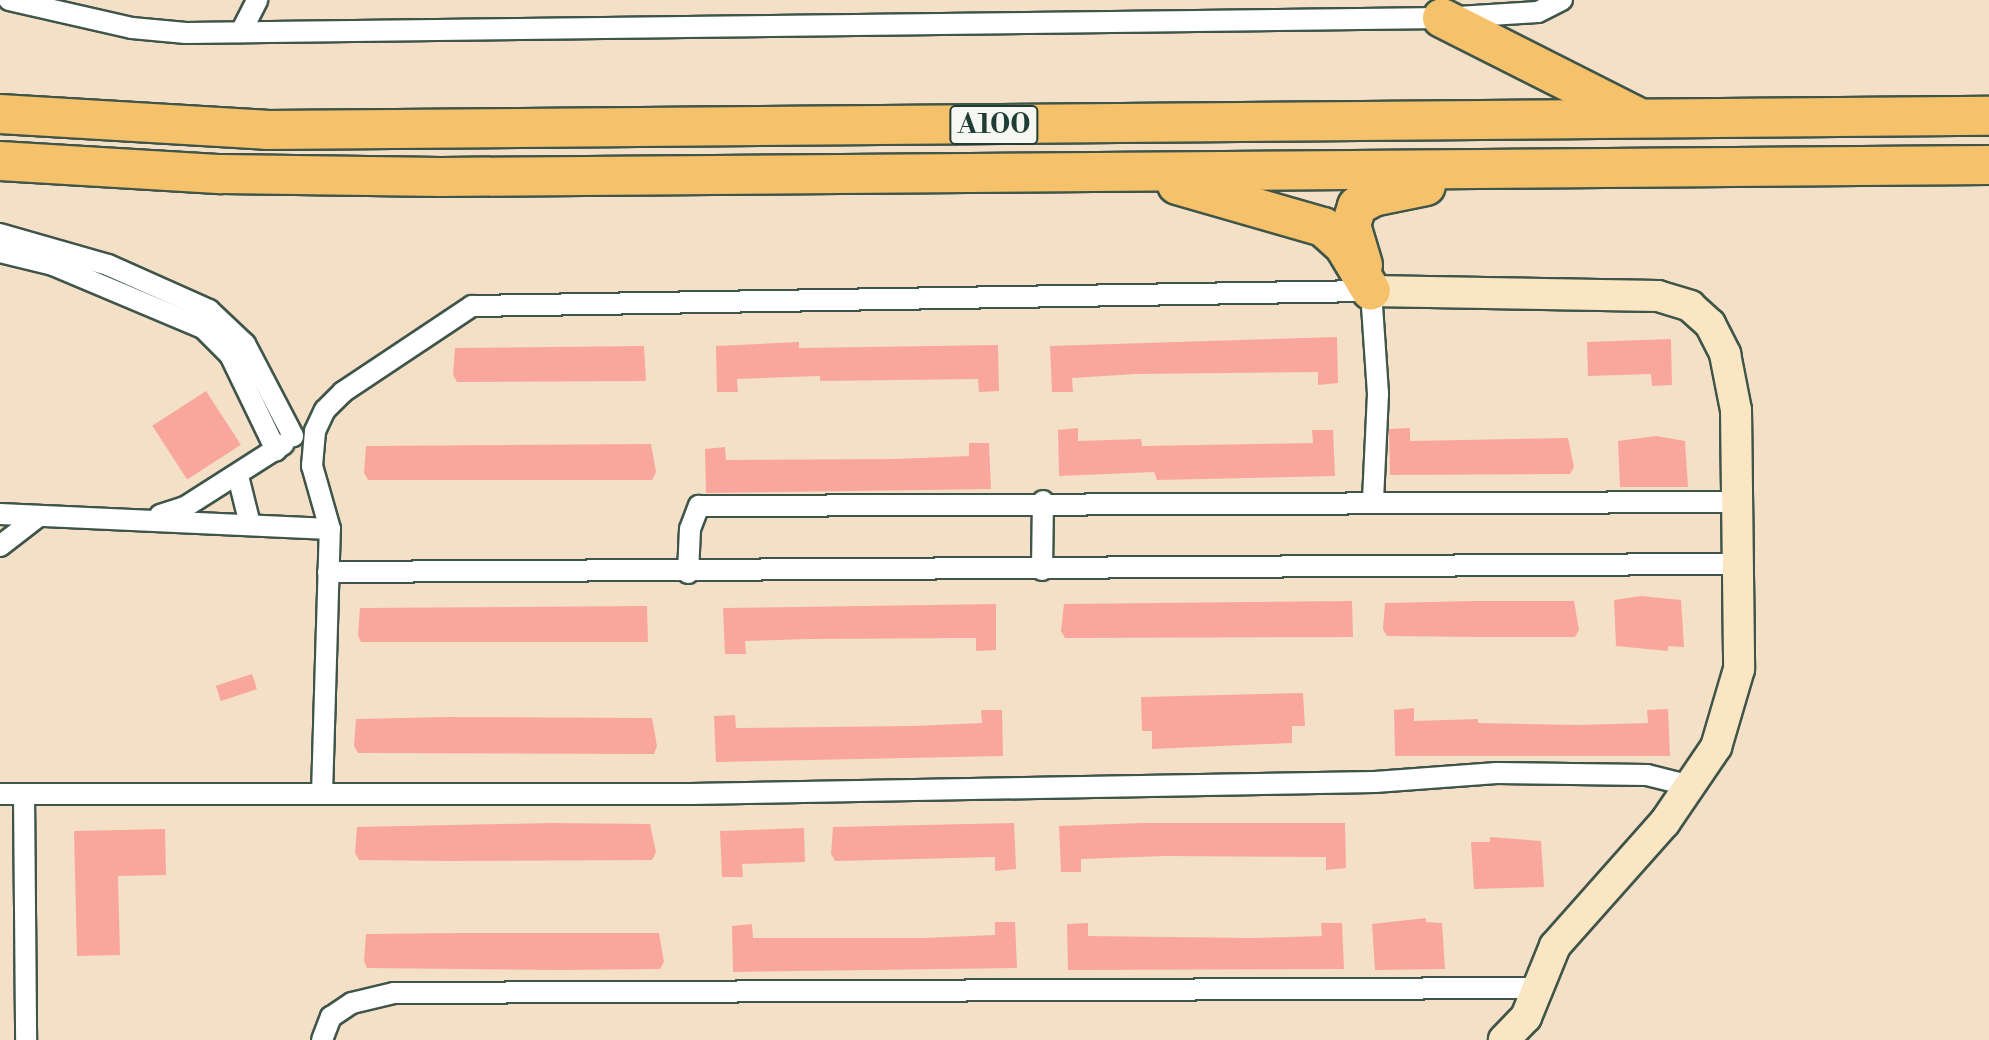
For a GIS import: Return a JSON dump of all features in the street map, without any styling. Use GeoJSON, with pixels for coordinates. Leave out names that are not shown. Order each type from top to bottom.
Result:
{"type":"FeatureCollection","features":[{"type":"Feature","properties":{"kind":"highway"},"geometry":{"type":"LineString","coordinates":[[1442,18],[1642,119]]}},
{"type":"Feature","properties":{"kind":"highway","name":"A100"},"geometry":{"type":"LineString","coordinates":[[0,114],[266,130],[1989,116]]}},
{"type":"Feature","properties":{"kind":"highway","name":"A100"},"geometry":{"type":"LineString","coordinates":[[0,161],[382,176],[1989,165]]}},
{"type":"Feature","properties":{"kind":"highway"},"geometry":{"type":"LineString","coordinates":[[1371,291],[1351,225],[1357,206],[1373,197],[1516,169]]}},
{"type":"Feature","properties":{"kind":"highway"},"geometry":{"type":"LineString","coordinates":[[1120,171],[1314,222],[1344,246],[1371,291]]}},
{"type":"Feature","properties":{"kind":"street"},"geometry":{"type":"LineString","coordinates":[[9,0],[132,28],[241,32],[1442,18],[1538,12],[1562,0]]}},
{"type":"Feature","properties":{"kind":"street"},"geometry":{"type":"LineString","coordinates":[[241,32],[257,0]]}},
{"type":"Feature","properties":{"kind":"street"},"geometry":{"type":"LineString","coordinates":[[0,234],[108,265],[209,310],[245,344],[293,436]]}},
{"type":"Feature","properties":{"kind":"street"},"geometry":{"type":"LineString","coordinates":[[0,252],[53,265],[203,328],[230,355],[276,450]]}},
{"type":"Feature","properties":{"kind":"street"},"geometry":{"type":"LineString","coordinates":[[1371,291],[1378,394],[1373,501]]}},
{"type":"Feature","properties":{"kind":"street"},"geometry":{"type":"LineString","coordinates":[[136,519],[179,510],[238,476],[454,315],[482,304],[1371,291],[1658,296],[1690,306],[1710,324],[1725,354],[1736,410],[1739,669],[1716,747],[1691,786],[1555,946],[1534,988],[1526,1017],[1504,1040]]}},
{"type":"Feature","properties":{"kind":"street"},"geometry":{"type":"LineString","coordinates":[[322,794],[330,529],[311,455],[325,410]]}},
{"type":"Feature","properties":{"kind":"street"},"geometry":{"type":"LineString","coordinates":[[238,476],[250,524]]}},
{"type":"Feature","properties":{"kind":"street"},"geometry":{"type":"LineString","coordinates":[[688,573],[690,529],[699,506],[1043,501],[1736,502]]}},
{"type":"Feature","properties":{"kind":"street"},"geometry":{"type":"LineString","coordinates":[[1042,570],[1043,501]]}},
{"type":"Feature","properties":{"kind":"street"},"geometry":{"type":"LineString","coordinates":[[0,514],[330,529]]}},
{"type":"Feature","properties":{"kind":"street"},"geometry":{"type":"LineString","coordinates":[[0,546],[39,516]]}},
{"type":"Feature","properties":{"kind":"street"},"geometry":{"type":"LineString","coordinates":[[328,572],[688,573],[1737,564]]}},
{"type":"Feature","properties":{"kind":"street"},"geometry":{"type":"LineString","coordinates":[[0,794],[1049,788],[1375,782],[1497,773],[1647,775],[1691,786]]}},
{"type":"Feature","properties":{"kind":"street"},"geometry":{"type":"LineString","coordinates":[[24,794],[26,1040]]}},
{"type":"Feature","properties":{"kind":"street"},"geometry":{"type":"LineString","coordinates":[[322,1040],[331,1017],[342,1010],[394,993],[1534,988]]}},
{"type":"Feature","properties":{"kind":"building"},"geometry":{"type":"Polygon","coordinates":[[[1337,337],[1338,383],[1318,385],[1318,372],[1135,374],[1072,378],[1073,392],[1052,392],[1050,346],[1337,337]]]}},
{"type":"Feature","properties":{"kind":"building"},"geometry":{"type":"Polygon","coordinates":[[[1671,339],[1672,385],[1652,386],[1651,374],[1588,376],[1587,342],[1671,339]]]}},
{"type":"Feature","properties":{"kind":"building"},"geometry":{"type":"Polygon","coordinates":[[[799,342],[799,348],[998,345],[999,391],[979,392],[978,379],[820,381],[820,376],[737,379],[738,392],[717,392],[716,346],[799,342]]]}},
{"type":"Feature","properties":{"kind":"building"},"geometry":{"type":"Polygon","coordinates":[[[644,346],[646,381],[457,382],[453,375],[455,348],[644,346]]]}},
{"type":"Feature","properties":{"kind":"building"},"geometry":{"type":"Polygon","coordinates":[[[206,391],[241,445],[187,480],[152,426],[206,391]]]}},
{"type":"Feature","properties":{"kind":"building"},"geometry":{"type":"Polygon","coordinates":[[[1078,428],[1078,441],[1141,439],[1142,446],[1313,443],[1312,430],[1333,430],[1335,476],[1157,480],[1154,472],[1059,476],[1058,430],[1078,428]]]}},
{"type":"Feature","properties":{"kind":"building"},"geometry":{"type":"Polygon","coordinates":[[[1410,428],[1410,441],[1568,438],[1574,467],[1570,474],[1390,475],[1389,429],[1410,428]]]}},
{"type":"Feature","properties":{"kind":"building"},"geometry":{"type":"Polygon","coordinates":[[[1656,436],[1685,441],[1688,487],[1620,487],[1618,441],[1656,436]]]}},
{"type":"Feature","properties":{"kind":"building"},"geometry":{"type":"Polygon","coordinates":[[[969,443],[989,443],[991,489],[706,493],[705,449],[725,447],[726,460],[895,459],[969,456],[969,443]]]}},
{"type":"Feature","properties":{"kind":"building"},"geometry":{"type":"Polygon","coordinates":[[[651,444],[656,472],[652,480],[368,480],[364,473],[366,446],[651,444]]]}},
{"type":"Feature","properties":{"kind":"building"},"geometry":{"type":"Polygon","coordinates":[[[1641,596],[1681,600],[1684,647],[1668,646],[1668,651],[1616,646],[1614,600],[1641,596]]]}},
{"type":"Feature","properties":{"kind":"building"},"geometry":{"type":"Polygon","coordinates":[[[1352,601],[1353,637],[1065,638],[1061,631],[1064,604],[1352,601]]]}},
{"type":"Feature","properties":{"kind":"building"},"geometry":{"type":"Polygon","coordinates":[[[1574,601],[1579,630],[1575,637],[1477,637],[1387,636],[1383,629],[1385,603],[1574,601]]]}},
{"type":"Feature","properties":{"kind":"building"},"geometry":{"type":"Polygon","coordinates":[[[996,604],[996,650],[976,651],[976,638],[809,639],[745,641],[746,654],[725,654],[723,608],[996,604]]]}},
{"type":"Feature","properties":{"kind":"building"},"geometry":{"type":"Polygon","coordinates":[[[647,606],[648,642],[361,642],[358,635],[360,608],[647,606]]]}},
{"type":"Feature","properties":{"kind":"building"},"geometry":{"type":"Polygon","coordinates":[[[252,674],[257,689],[221,701],[216,686],[252,674]]]}},
{"type":"Feature","properties":{"kind":"building"},"geometry":{"type":"Polygon","coordinates":[[[1303,693],[1305,726],[1292,726],[1292,743],[1152,749],[1152,731],[1142,731],[1141,697],[1303,693]]]}},
{"type":"Feature","properties":{"kind":"building"},"geometry":{"type":"Polygon","coordinates":[[[1414,708],[1414,721],[1478,719],[1478,723],[1578,725],[1648,723],[1647,710],[1668,709],[1670,756],[1395,756],[1394,710],[1414,708]]]}},
{"type":"Feature","properties":{"kind":"building"},"geometry":{"type":"Polygon","coordinates":[[[981,710],[1002,710],[1003,756],[716,762],[714,716],[735,715],[736,728],[912,726],[982,723],[981,710]]]}},
{"type":"Feature","properties":{"kind":"building"},"geometry":{"type":"Polygon","coordinates":[[[652,718],[657,746],[654,754],[358,753],[354,746],[356,719],[652,718]]]}},
{"type":"Feature","properties":{"kind":"building"},"geometry":{"type":"Polygon","coordinates":[[[1014,823],[1016,869],[995,871],[995,857],[835,861],[831,854],[833,827],[1014,823]]]}},
{"type":"Feature","properties":{"kind":"building"},"geometry":{"type":"Polygon","coordinates":[[[1345,823],[1346,868],[1326,870],[1326,857],[1165,856],[1081,859],[1081,872],[1061,872],[1059,826],[1345,823]]]}},
{"type":"Feature","properties":{"kind":"building"},"geometry":{"type":"Polygon","coordinates":[[[650,824],[656,852],[652,860],[449,861],[359,860],[355,853],[357,827],[650,824]]]}},
{"type":"Feature","properties":{"kind":"building"},"geometry":{"type":"Polygon","coordinates":[[[804,828],[805,862],[742,864],[743,877],[722,877],[720,831],[804,828]]]}},
{"type":"Feature","properties":{"kind":"building"},"geometry":{"type":"Polygon","coordinates":[[[165,829],[166,875],[118,876],[120,955],[77,956],[74,831],[165,829]]]}},
{"type":"Feature","properties":{"kind":"building"},"geometry":{"type":"Polygon","coordinates":[[[1490,837],[1541,841],[1544,887],[1474,889],[1471,842],[1490,842],[1490,837]]]}},
{"type":"Feature","properties":{"kind":"building"},"geometry":{"type":"Polygon","coordinates":[[[1426,918],[1426,922],[1442,923],[1445,969],[1375,970],[1372,924],[1426,918]]]}},
{"type":"Feature","properties":{"kind":"building"},"geometry":{"type":"Polygon","coordinates":[[[995,922],[1015,922],[1017,968],[733,972],[732,926],[752,924],[753,938],[923,938],[995,935],[995,922]]]}},
{"type":"Feature","properties":{"kind":"building"},"geometry":{"type":"Polygon","coordinates":[[[1088,923],[1088,936],[1251,938],[1322,936],[1321,923],[1342,923],[1344,969],[1068,970],[1067,924],[1088,923]]]}},
{"type":"Feature","properties":{"kind":"building"},"geometry":{"type":"Polygon","coordinates":[[[659,933],[664,962],[660,969],[558,970],[367,968],[364,961],[366,934],[659,933]]]}}]}
